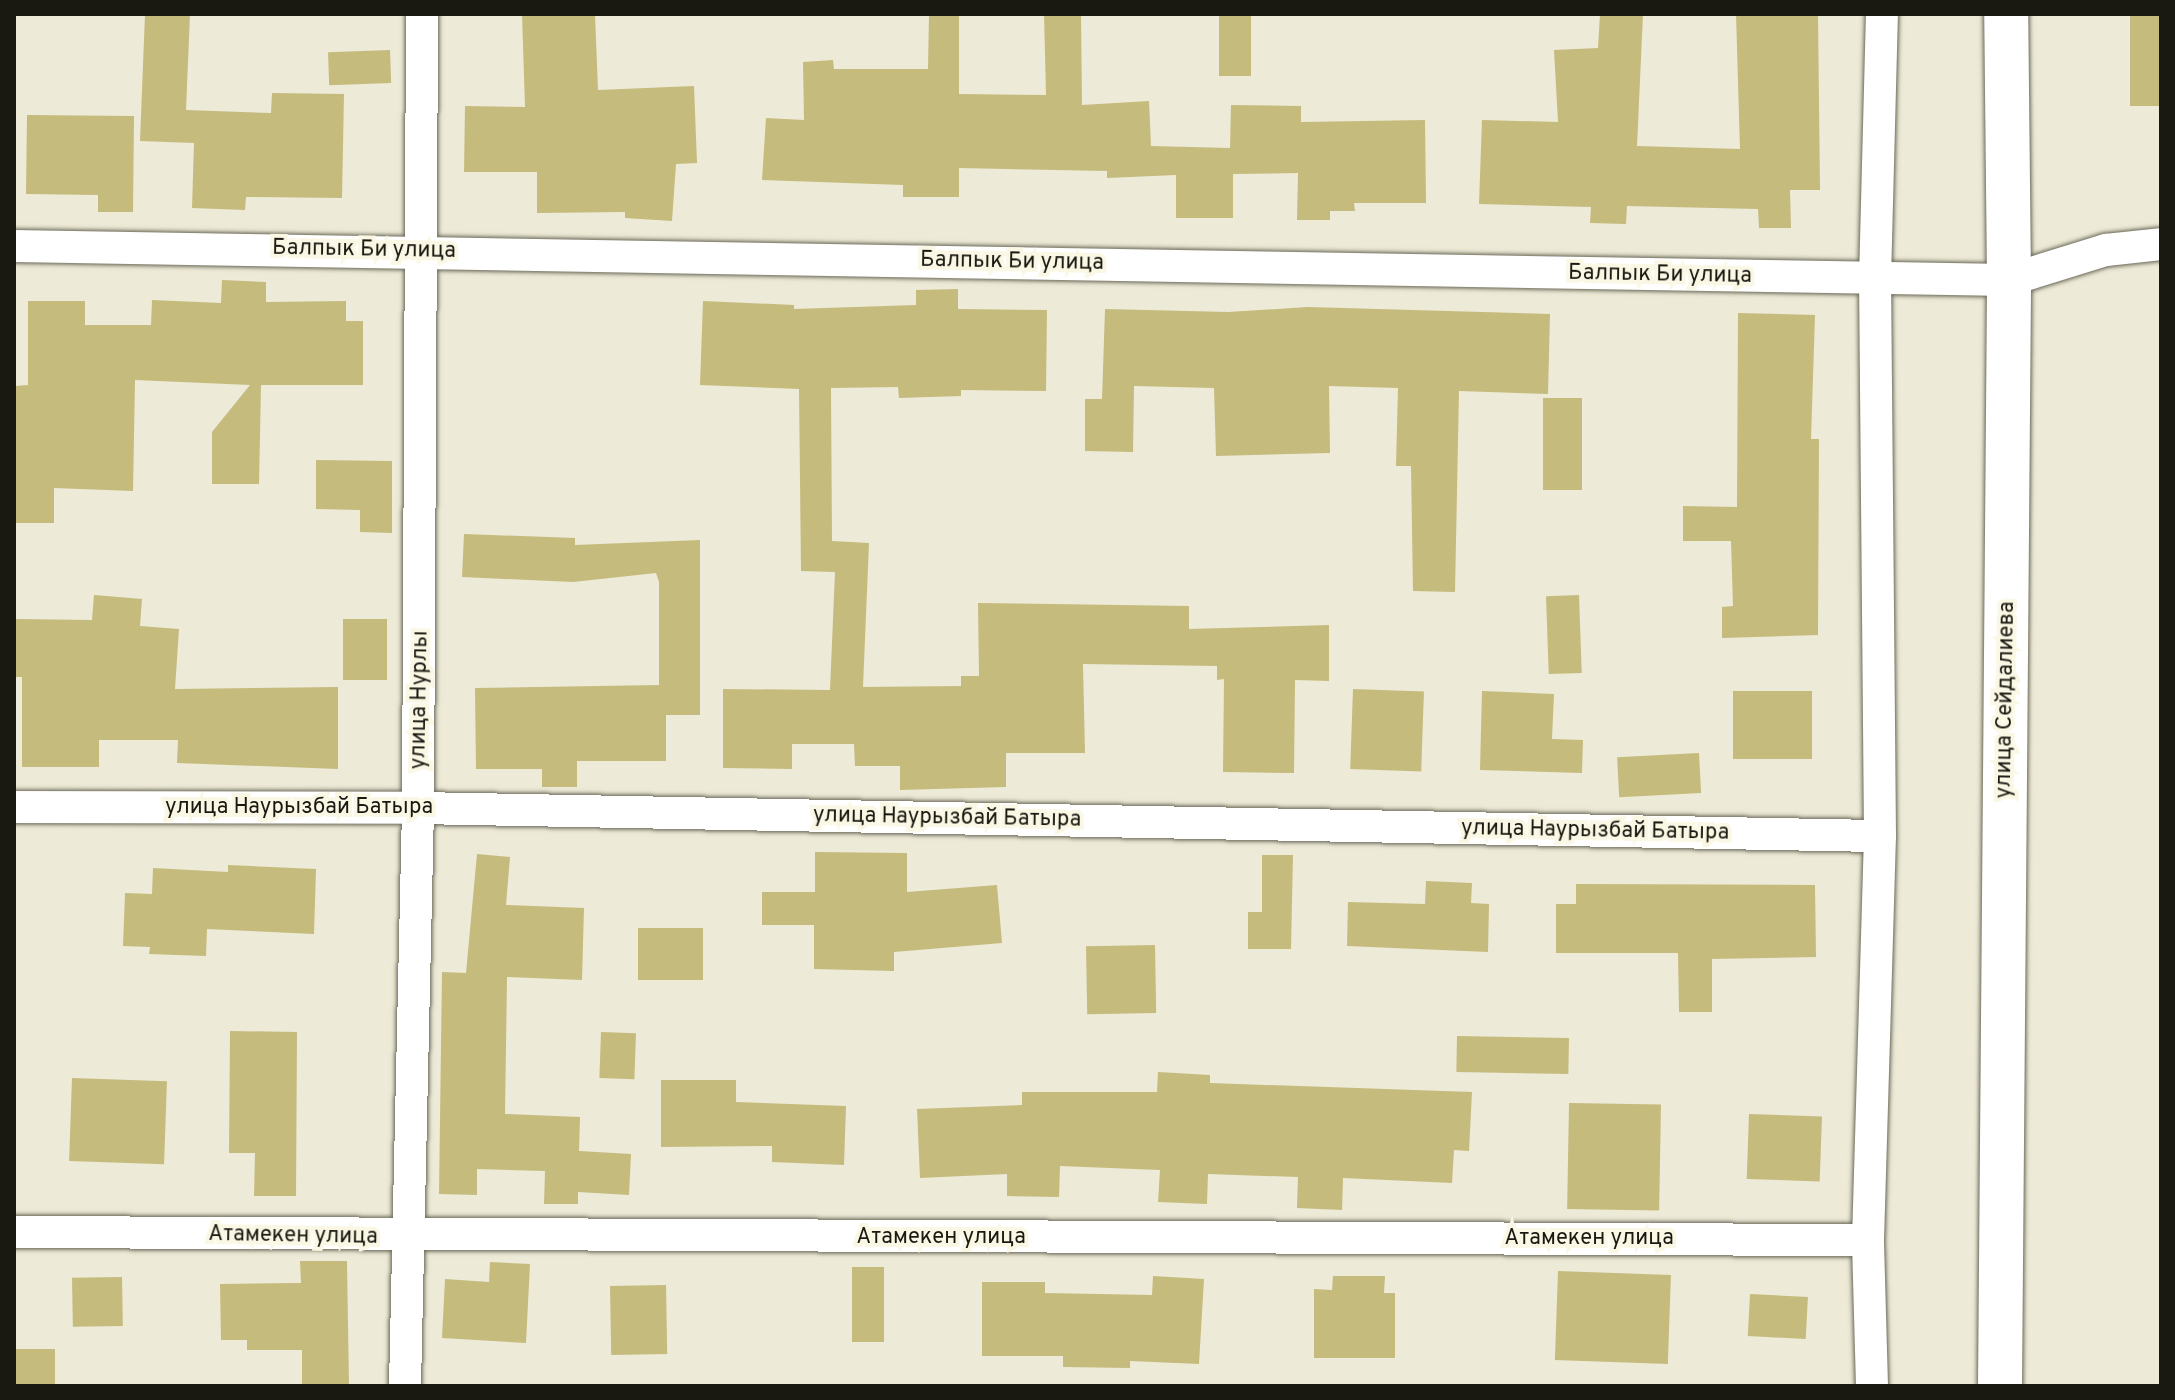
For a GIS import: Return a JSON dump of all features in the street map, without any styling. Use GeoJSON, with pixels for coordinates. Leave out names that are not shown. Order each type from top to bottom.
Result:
{"type":"FeatureCollection","features":[{"type":"Feature","properties":{"kind":"main road","name":"улица Сейдалиева"},"geometry":{"type":"LineString","coordinates":[[2000,1386],[2009,280],[2006,14]]}},
{"type":"Feature","properties":{"kind":"street","name":"улица Нурлы"},"geometry":{"type":"LineString","coordinates":[[405,1386],[418,808],[424,251],[422,14]]}},
{"type":"Feature","properties":{"kind":"street"},"geometry":{"type":"LineString","coordinates":[[1872,1386],[1868,1240],[1880,836],[1875,279],[1882,14]]}},
{"type":"Feature","properties":{"kind":"street","name":"Балпык Би улица"},"geometry":{"type":"LineString","coordinates":[[14,246],[2009,280],[2106,250],[2161,244]]}},
{"type":"Feature","properties":{"kind":"street","name":"улица Наурызбай Батыра"},"geometry":{"type":"LineString","coordinates":[[14,807],[418,808],[1880,836]]}},
{"type":"Feature","properties":{"kind":"street","name":"Атамекен улица"},"geometry":{"type":"LineString","coordinates":[[14,1232],[410,1237],[1868,1240]]}},
{"type":"Feature","properties":{"kind":"building"},"geometry":{"type":"Polygon","coordinates":[[[145,14],[190,14],[186,110],[271,113],[272,93],[344,94],[342,198],[246,197],[245,210],[192,208],[194,143],[140,141],[145,14]]]}},
{"type":"Feature","properties":{"kind":"building"},"geometry":{"type":"Polygon","coordinates":[[[522,14],[595,14],[598,90],[694,86],[697,163],[676,164],[672,221],[625,218],[625,212],[537,213],[537,172],[464,172],[465,106],[525,107],[522,14]]]}},
{"type":"Feature","properties":{"kind":"building"},"geometry":{"type":"Polygon","coordinates":[[[929,14],[959,14],[959,94],[1046,95],[1044,14],[1081,14],[1082,105],[1149,101],[1151,146],[1230,148],[1231,105],[1301,106],[1301,122],[1425,120],[1426,203],[1354,203],[1355,211],[1330,211],[1330,220],[1297,220],[1298,173],[1233,174],[1233,218],[1176,218],[1176,175],[1107,178],[1107,171],[959,168],[959,197],[903,197],[903,185],[762,180],[766,118],[804,120],[803,62],[833,60],[834,69],[928,69],[929,14]]]}},
{"type":"Feature","properties":{"kind":"building"},"geometry":{"type":"Polygon","coordinates":[[[1219,14],[1251,14],[1251,76],[1219,76],[1219,14]]]}},
{"type":"Feature","properties":{"kind":"building"},"geometry":{"type":"Polygon","coordinates":[[[1600,14],[1643,14],[1637,146],[1740,149],[1736,14],[1818,14],[1820,190],[1790,190],[1791,228],[1759,228],[1758,209],[1627,206],[1626,224],[1590,223],[1591,207],[1479,204],[1482,120],[1558,122],[1554,50],[1598,48],[1600,14]]]}},
{"type":"Feature","properties":{"kind":"building"},"geometry":{"type":"Polygon","coordinates":[[[2130,14],[2161,14],[2161,106],[2130,106],[2130,14]]]}},
{"type":"Feature","properties":{"kind":"building"},"geometry":{"type":"Polygon","coordinates":[[[390,50],[391,83],[329,85],[328,52],[390,50]]]}},
{"type":"Feature","properties":{"kind":"building"},"geometry":{"type":"Polygon","coordinates":[[[27,115],[134,116],[133,212],[98,212],[98,195],[26,194],[27,115]]]}},
{"type":"Feature","properties":{"kind":"building"},"geometry":{"type":"Polygon","coordinates":[[[222,280],[266,282],[266,302],[346,301],[346,321],[363,321],[363,385],[261,385],[259,484],[212,484],[212,432],[250,385],[135,380],[133,491],[54,488],[54,523],[14,523],[15,386],[28,385],[28,301],[85,301],[85,325],[151,325],[152,300],[221,303],[222,280]]]}},
{"type":"Feature","properties":{"kind":"building"},"geometry":{"type":"Polygon","coordinates":[[[958,289],[958,309],[1047,310],[1046,391],[961,390],[961,396],[899,398],[898,387],[831,388],[832,541],[869,543],[863,687],[961,686],[961,676],[979,676],[978,603],[1189,606],[1189,629],[1329,625],[1329,681],[1295,680],[1294,773],[1223,772],[1224,679],[1217,680],[1217,666],[1083,664],[1085,753],[1006,753],[1006,787],[900,790],[900,766],[855,766],[854,744],[792,744],[792,769],[723,768],[723,689],[830,690],[835,572],[801,571],[799,389],[700,385],[703,301],[794,305],[794,309],[916,305],[916,290],[958,289]]]}},
{"type":"Feature","properties":{"kind":"building"},"geometry":{"type":"Polygon","coordinates":[[[1308,307],[1550,314],[1548,394],[1459,391],[1455,592],[1413,591],[1411,466],[1396,466],[1398,388],[1329,386],[1330,453],[1216,456],[1214,388],[1134,386],[1133,452],[1085,451],[1085,399],[1102,399],[1105,309],[1228,312],[1308,307]]]}},
{"type":"Feature","properties":{"kind":"building"},"geometry":{"type":"Polygon","coordinates":[[[1738,313],[1815,315],[1811,439],[1819,439],[1818,635],[1722,638],[1722,607],[1733,606],[1731,541],[1683,541],[1683,506],[1737,507],[1738,313]]]}},
{"type":"Feature","properties":{"kind":"building"},"geometry":{"type":"Polygon","coordinates":[[[1543,398],[1582,398],[1582,490],[1543,490],[1543,398]]]}},
{"type":"Feature","properties":{"kind":"building"},"geometry":{"type":"Polygon","coordinates":[[[316,460],[392,461],[392,533],[360,532],[360,510],[316,509],[316,460]]]}},
{"type":"Feature","properties":{"kind":"building"},"geometry":{"type":"Polygon","coordinates":[[[464,534],[575,538],[575,545],[700,540],[700,715],[666,715],[666,761],[577,761],[577,787],[542,787],[542,769],[476,769],[475,688],[659,685],[659,582],[656,573],[573,582],[462,577],[464,534]]]}},
{"type":"Feature","properties":{"kind":"building"},"geometry":{"type":"Polygon","coordinates":[[[94,595],[142,599],[140,626],[179,629],[175,689],[338,687],[338,769],[177,763],[178,740],[99,740],[99,767],[22,767],[22,677],[14,677],[14,619],[92,620],[94,595]]]}},
{"type":"Feature","properties":{"kind":"building"},"geometry":{"type":"Polygon","coordinates":[[[1579,595],[1582,673],[1549,674],[1546,596],[1579,595]]]}},
{"type":"Feature","properties":{"kind":"building"},"geometry":{"type":"Polygon","coordinates":[[[343,619],[387,619],[387,680],[343,680],[343,619]]]}},
{"type":"Feature","properties":{"kind":"building"},"geometry":{"type":"Polygon","coordinates":[[[1353,689],[1424,691],[1421,771],[1350,769],[1353,689]]]}},
{"type":"Feature","properties":{"kind":"building"},"geometry":{"type":"Polygon","coordinates":[[[1482,691],[1554,694],[1552,739],[1583,740],[1582,773],[1480,770],[1482,691]]]}},
{"type":"Feature","properties":{"kind":"building"},"geometry":{"type":"Polygon","coordinates":[[[1733,691],[1812,691],[1812,759],[1733,759],[1733,691]]]}},
{"type":"Feature","properties":{"kind":"building"},"geometry":{"type":"Polygon","coordinates":[[[1699,753],[1701,793],[1619,797],[1617,757],[1699,753]]]}},
{"type":"Feature","properties":{"kind":"building"},"geometry":{"type":"Polygon","coordinates":[[[815,852],[907,853],[907,892],[997,885],[1002,943],[894,952],[894,971],[814,969],[814,925],[762,925],[762,892],[815,892],[815,852]]]}},
{"type":"Feature","properties":{"kind":"building"},"geometry":{"type":"Polygon","coordinates":[[[477,854],[510,857],[506,905],[584,908],[582,980],[507,977],[505,1114],[580,1117],[579,1151],[631,1154],[629,1195],[578,1192],[578,1204],[544,1204],[545,1171],[477,1169],[477,1195],[439,1194],[442,972],[466,973],[477,854]]]}},
{"type":"Feature","properties":{"kind":"building"},"geometry":{"type":"Polygon","coordinates":[[[1262,855],[1293,855],[1291,949],[1248,949],[1248,912],[1262,912],[1262,855]]]}},
{"type":"Feature","properties":{"kind":"building"},"geometry":{"type":"Polygon","coordinates":[[[228,865],[316,869],[314,934],[207,929],[206,956],[149,954],[150,947],[123,946],[125,893],[152,894],[153,868],[228,872],[228,865]]]}},
{"type":"Feature","properties":{"kind":"building"},"geometry":{"type":"Polygon","coordinates":[[[1426,881],[1472,883],[1471,903],[1489,904],[1488,952],[1347,946],[1348,902],[1425,904],[1426,881]]]}},
{"type":"Feature","properties":{"kind":"building"},"geometry":{"type":"Polygon","coordinates":[[[1576,884],[1815,885],[1816,957],[1712,959],[1712,1012],[1679,1012],[1678,953],[1556,953],[1556,904],[1576,904],[1576,884]]]}},
{"type":"Feature","properties":{"kind":"building"},"geometry":{"type":"Polygon","coordinates":[[[638,928],[703,928],[703,980],[638,980],[638,928]]]}},
{"type":"Feature","properties":{"kind":"building"},"geometry":{"type":"Polygon","coordinates":[[[1155,945],[1156,1013],[1087,1014],[1086,946],[1155,945]]]}},
{"type":"Feature","properties":{"kind":"building"},"geometry":{"type":"Polygon","coordinates":[[[230,1031],[297,1032],[296,1196],[254,1196],[255,1153],[229,1153],[230,1031]]]}},
{"type":"Feature","properties":{"kind":"building"},"geometry":{"type":"Polygon","coordinates":[[[601,1032],[636,1033],[634,1079],[599,1078],[601,1032]]]}},
{"type":"Feature","properties":{"kind":"building"},"geometry":{"type":"Polygon","coordinates":[[[1457,1036],[1569,1038],[1568,1074],[1456,1072],[1457,1036]]]}},
{"type":"Feature","properties":{"kind":"building"},"geometry":{"type":"Polygon","coordinates":[[[1158,1072],[1210,1075],[1210,1083],[1472,1092],[1469,1151],[1454,1150],[1452,1183],[1343,1178],[1342,1210],[1297,1208],[1298,1177],[1208,1174],[1207,1204],[1158,1202],[1160,1170],[1060,1166],[1059,1197],[1007,1196],[1007,1174],[920,1178],[917,1109],[1022,1105],[1022,1092],[1157,1092],[1158,1072]]]}},
{"type":"Feature","properties":{"kind":"building"},"geometry":{"type":"Polygon","coordinates":[[[72,1078],[167,1081],[164,1164],[69,1161],[72,1078]]]}},
{"type":"Feature","properties":{"kind":"building"},"geometry":{"type":"Polygon","coordinates":[[[661,1080],[736,1080],[736,1102],[846,1106],[844,1165],[772,1162],[772,1146],[661,1147],[661,1080]]]}},
{"type":"Feature","properties":{"kind":"building"},"geometry":{"type":"Polygon","coordinates":[[[1569,1103],[1661,1105],[1659,1211],[1567,1209],[1569,1103]]]}},
{"type":"Feature","properties":{"kind":"building"},"geometry":{"type":"Polygon","coordinates":[[[1749,1114],[1822,1117],[1820,1182],[1747,1179],[1749,1114]]]}},
{"type":"Feature","properties":{"kind":"building"},"geometry":{"type":"Polygon","coordinates":[[[300,1261],[347,1261],[349,1386],[302,1386],[302,1350],[247,1350],[247,1340],[221,1340],[220,1284],[301,1283],[300,1261]]]}},
{"type":"Feature","properties":{"kind":"building"},"geometry":{"type":"Polygon","coordinates":[[[490,1262],[530,1264],[526,1343],[442,1338],[445,1279],[489,1282],[490,1262]]]}},
{"type":"Feature","properties":{"kind":"building"},"geometry":{"type":"Polygon","coordinates":[[[852,1267],[884,1267],[884,1342],[852,1342],[852,1267]]]}},
{"type":"Feature","properties":{"kind":"building"},"geometry":{"type":"Polygon","coordinates":[[[1558,1271],[1671,1275],[1668,1364],[1555,1360],[1558,1271]]]}},
{"type":"Feature","properties":{"kind":"building"},"geometry":{"type":"Polygon","coordinates":[[[1153,1276],[1204,1279],[1199,1364],[1130,1361],[1130,1368],[1063,1367],[1063,1356],[982,1356],[982,1282],[1045,1282],[1045,1293],[1152,1295],[1153,1276]]]}},
{"type":"Feature","properties":{"kind":"building"},"geometry":{"type":"Polygon","coordinates":[[[1333,1276],[1385,1276],[1384,1293],[1395,1293],[1395,1358],[1314,1358],[1314,1289],[1332,1290],[1333,1276]]]}},
{"type":"Feature","properties":{"kind":"building"},"geometry":{"type":"Polygon","coordinates":[[[122,1277],[123,1326],[73,1327],[72,1278],[122,1277]]]}},
{"type":"Feature","properties":{"kind":"building"},"geometry":{"type":"Polygon","coordinates":[[[666,1285],[667,1354],[611,1355],[610,1286],[666,1285]]]}},
{"type":"Feature","properties":{"kind":"building"},"geometry":{"type":"Polygon","coordinates":[[[1750,1294],[1808,1297],[1806,1339],[1748,1336],[1750,1294]]]}},
{"type":"Feature","properties":{"kind":"building"},"geometry":{"type":"Polygon","coordinates":[[[14,1349],[55,1349],[55,1386],[14,1386],[14,1349]]]}}]}
